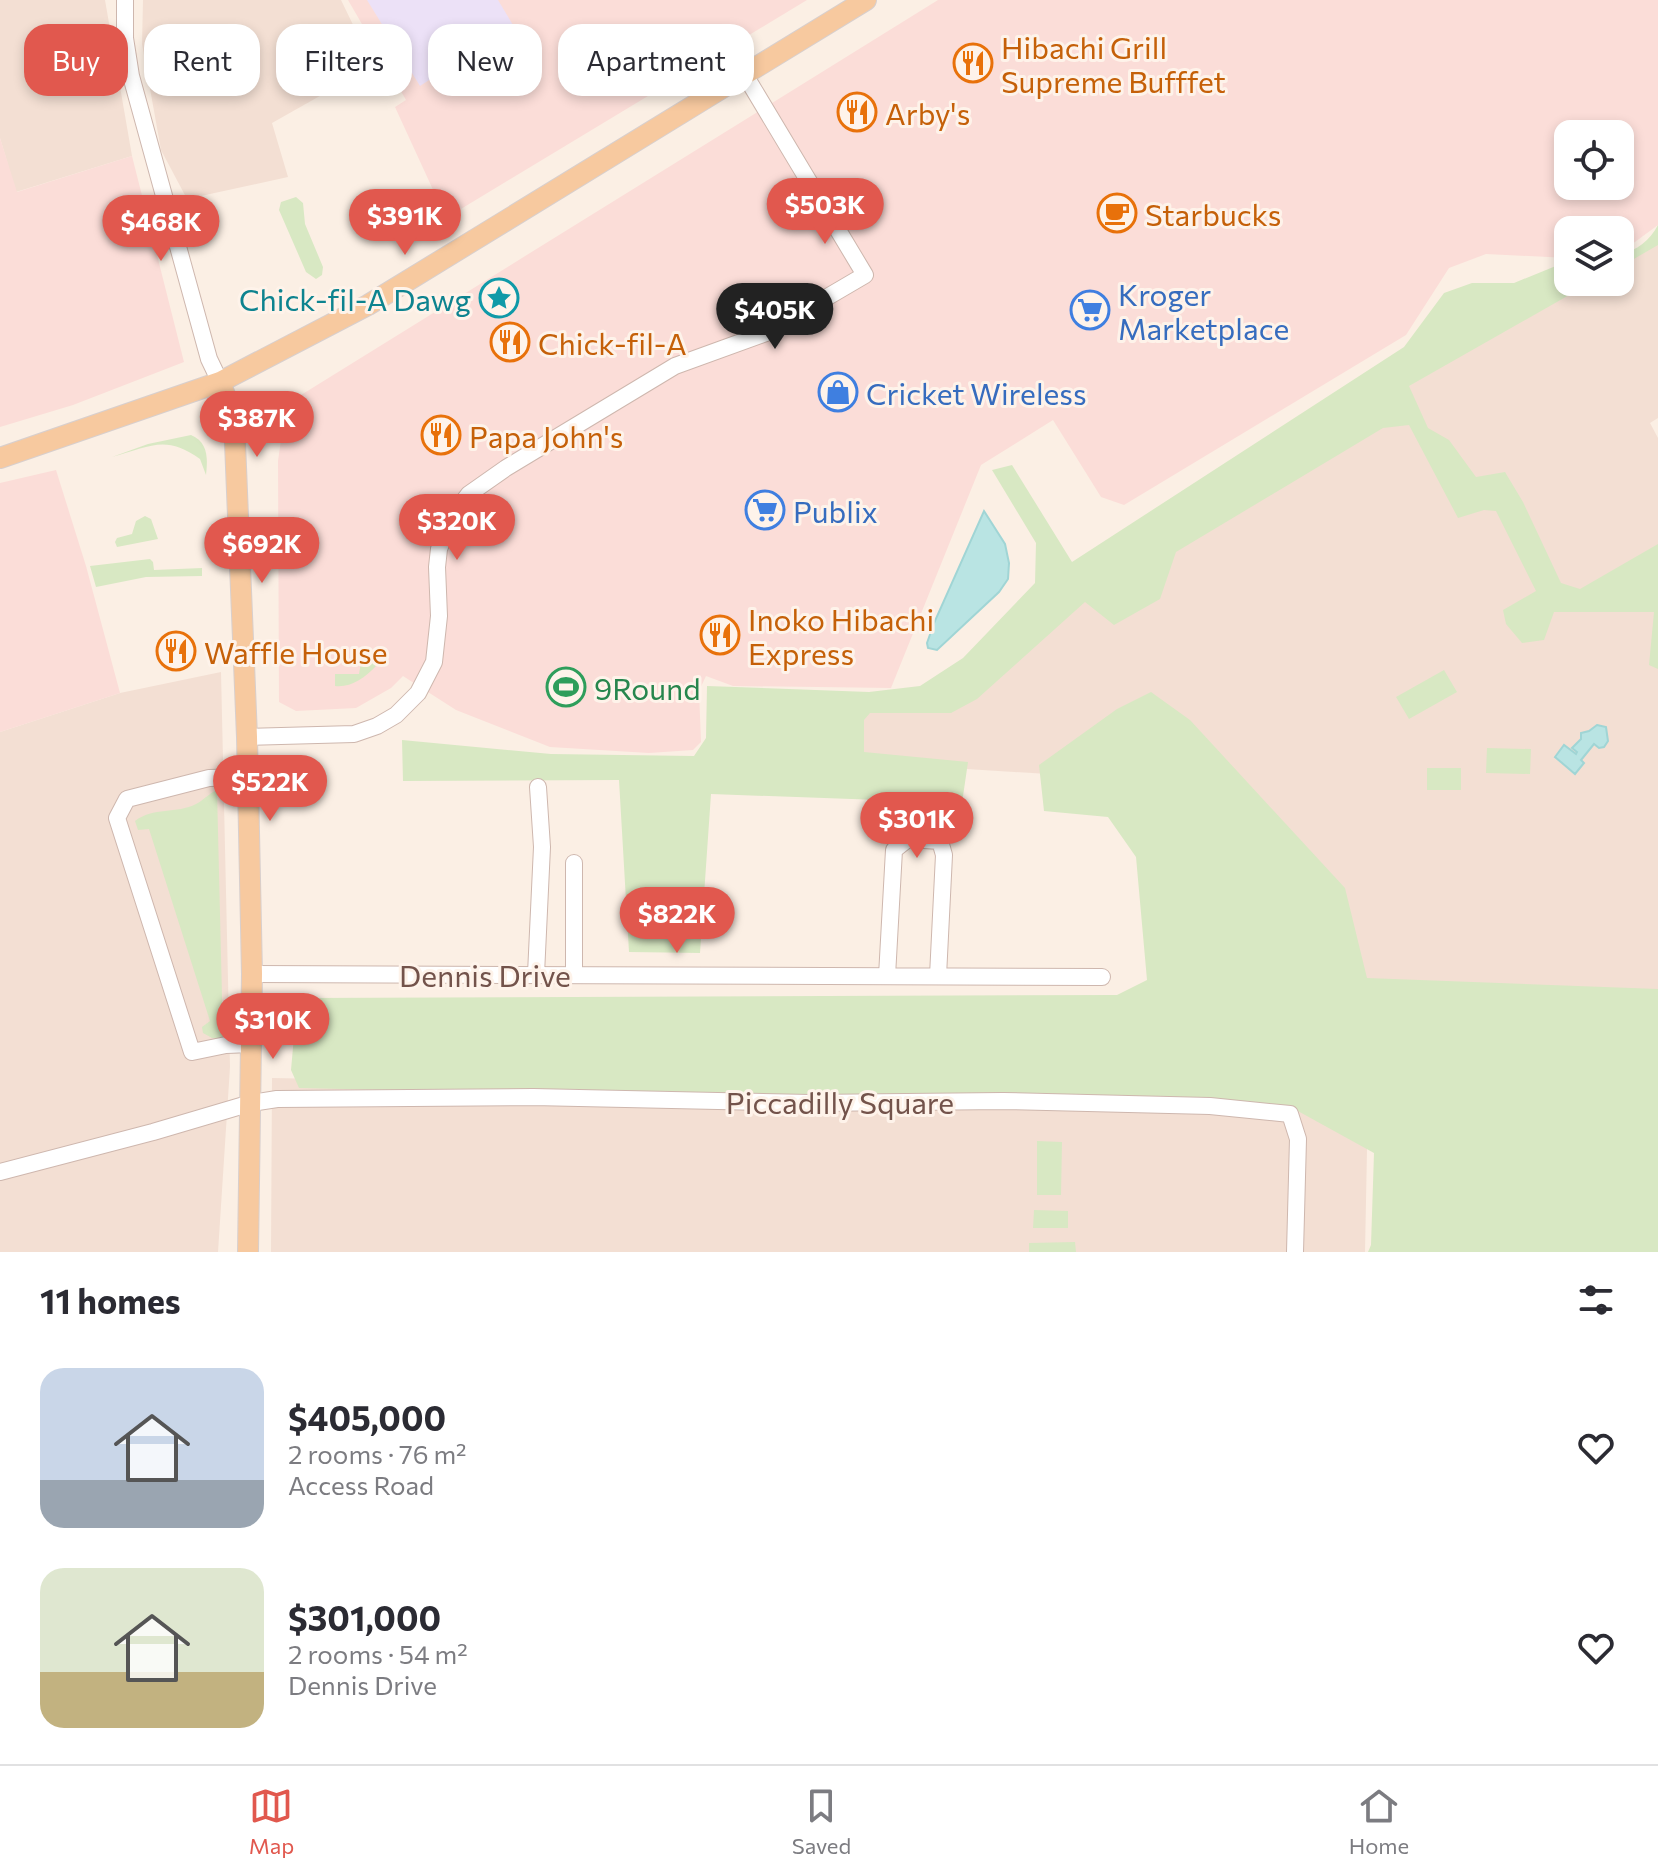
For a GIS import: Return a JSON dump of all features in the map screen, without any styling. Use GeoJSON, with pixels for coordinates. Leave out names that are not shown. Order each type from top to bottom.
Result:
{"type":"FeatureCollection","features":[{"type":"Feature","properties":{"kind":"main road"},"geometry":{"type":"LineString","coordinates":[[754,69],[866,0]]}},
{"type":"Feature","properties":{"kind":"main road"},"geometry":{"type":"LineString","coordinates":[[0,458],[220,382],[368,305],[711,96]]}},
{"type":"Feature","properties":{"kind":"main road"},"geometry":{"type":"LineString","coordinates":[[220,382],[234,418],[247,737],[252,974],[248,1252]]}},
{"type":"Feature","properties":{"kind":"street"},"geometry":{"type":"LineString","coordinates":[[125,0],[125,38],[142,118],[209,359],[220,382]]}},
{"type":"Feature","properties":{"kind":"street"},"geometry":{"type":"LineString","coordinates":[[247,737],[354,734],[396,715],[418,693],[434,662],[439,626],[439,549],[452,516],[469,494],[514,463],[664,372],[766,333],[865,275],[754,90]]}},
{"type":"Feature","properties":{"kind":"street"},"geometry":{"type":"LineString","coordinates":[[246,777],[209,778],[127,799],[117,818],[192,1052],[251,1044]]}},
{"type":"Feature","properties":{"kind":"street"},"geometry":{"type":"LineString","coordinates":[[536,974],[542,847],[538,787]]}},
{"type":"Feature","properties":{"kind":"street"},"geometry":{"type":"LineString","coordinates":[[887,976],[894,850],[908,839],[940,841],[944,855],[938,976]]}},
{"type":"Feature","properties":{"kind":"street"},"geometry":{"type":"LineString","coordinates":[[574,863],[574,974]]}},
{"type":"Feature","properties":{"kind":"street","name":"Dennis Drive"},"geometry":{"type":"LineString","coordinates":[[252,974],[1102,977]]}},
{"type":"Feature","properties":{"kind":"street","name":"Piccadilly Square"},"geometry":{"type":"LineString","coordinates":[[251,1103],[277,1099],[517,1097],[810,1103],[1003,1101],[1210,1106],[1290,1114],[1298,1139],[1295,1252]]}},
{"type":"Feature","properties":{"kind":"street"},"geometry":{"type":"LineString","coordinates":[[0,1172],[251,1103]]}},
{"type":"Feature","properties":{"kind":"shaded area"},"geometry":{"type":"Polygon","coordinates":[[[0,0],[105,0],[109,24],[24,24],[24,96],[122,96],[132,156],[16,192],[0,138],[0,0]]]}},
{"type":"Feature","properties":{"kind":"shaded area"},"geometry":{"type":"Polygon","coordinates":[[[143,0],[341,0],[353,24],[276,24],[276,96],[320,96],[272,123],[288,177],[187,199],[161,150],[151,96],[260,96],[260,24],[144,24],[144,55],[143,0]]]}},
{"type":"Feature","properties":{"kind":"shaded area"},"geometry":{"type":"Polygon","coordinates":[[[348,0],[807,0],[754,32],[754,24],[558,24],[558,96],[648,96],[446,218],[395,107],[406,100],[404,96],[412,96],[412,24],[362,24],[348,0]]]}},
{"type":"Feature","properties":{"kind":"shaded area"},"geometry":{"type":"Polygon","coordinates":[[[367,0],[498,0],[512,24],[428,24],[428,81],[420,86],[412,73],[412,24],[382,24],[367,0]]]}},
{"type":"Feature","properties":{"kind":"shaded area"},"geometry":{"type":"Polygon","coordinates":[[[938,0],[1658,0],[1658,225],[1634,243],[1634,216],[1554,216],[1554,257],[1486,254],[1449,268],[1406,335],[1124,505],[1101,497],[1053,420],[981,465],[891,688],[733,686],[706,676],[699,691],[701,742],[693,750],[649,753],[550,747],[456,710],[403,676],[391,688],[356,708],[296,711],[279,702],[278,461],[285,412],[301,395],[938,0]]]}},
{"type":"Feature","properties":{"kind":"shaded area"},"geometry":{"type":"Polygon","coordinates":[[[0,138],[17,192],[132,156],[184,362],[73,405],[0,427],[0,138]]]}},
{"type":"Feature","properties":{"kind":"shaded area"},"geometry":{"type":"Polygon","coordinates":[[[1658,237],[1658,418],[1650,423],[1658,438],[1658,994],[1349,992],[1343,908],[1048,774],[855,762],[856,707],[937,706],[1074,591],[1558,296],[1634,296],[1634,252],[1658,237]]]}},
{"type":"Feature","properties":{"kind":"shaded area"},"geometry":{"type":"Polygon","coordinates":[[[56,470],[120,693],[0,732],[0,483],[56,470]]]}},
{"type":"Feature","properties":{"kind":"shaded area"},"geometry":{"type":"Polygon","coordinates":[[[221,672],[230,1067],[218,1252],[0,1252],[0,732],[120,693],[221,672]]]}},
{"type":"Feature","properties":{"kind":"shaded area"},"geometry":{"type":"Polygon","coordinates":[[[272,1078],[1368,1099],[1365,1252],[271,1252],[272,1078]]]}},
{"type":"Feature","properties":{"kind":"green space"},"geometry":{"type":"Polygon","coordinates":[[[296,197],[303,203],[305,224],[323,267],[322,275],[316,279],[306,272],[279,210],[281,202],[296,197]]]}},
{"type":"Feature","properties":{"kind":"green space"},"geometry":{"type":"Polygon","coordinates":[[[1658,225],[1658,245],[1634,259],[1634,249],[1658,225]]]}},
{"type":"Feature","properties":{"kind":"green space"},"geometry":{"type":"Polygon","coordinates":[[[1554,267],[1554,296],[1567,296],[1409,386],[1428,428],[1449,440],[1476,477],[1505,472],[1523,502],[1561,583],[1580,589],[1658,544],[1658,669],[1649,665],[1654,612],[1554,612],[1544,640],[1522,643],[1506,624],[1503,610],[1536,591],[1496,511],[1484,510],[1458,518],[1409,425],[1383,428],[1176,552],[1160,599],[1114,625],[1085,602],[977,699],[951,713],[870,713],[864,720],[864,752],[968,762],[962,803],[711,794],[700,953],[629,952],[619,780],[403,781],[402,740],[551,754],[694,756],[706,738],[707,686],[869,692],[920,686],[963,658],[1035,583],[1036,543],[992,470],[1012,465],[1072,562],[1404,347],[1444,293],[1472,283],[1514,283],[1554,267]]]}},
{"type":"Feature","properties":{"kind":"green space"},"geometry":{"type":"Polygon","coordinates":[[[191,435],[201,442],[206,451],[206,475],[200,459],[188,451],[167,445],[112,457],[148,444],[191,435]]]}},
{"type":"Feature","properties":{"kind":"green space"},"geometry":{"type":"Polygon","coordinates":[[[145,516],[151,519],[158,539],[117,547],[117,538],[132,534],[136,521],[145,516]]]}},
{"type":"Feature","properties":{"kind":"green space"},"geometry":{"type":"Polygon","coordinates":[[[150,559],[154,570],[202,568],[202,576],[146,577],[96,587],[90,566],[150,559]]]}},
{"type":"Feature","properties":{"kind":"green space"},"geometry":{"type":"Polygon","coordinates":[[[373,661],[376,666],[362,678],[352,684],[335,686],[335,674],[359,674],[361,662],[373,661]]]}},
{"type":"Feature","properties":{"kind":"green space"},"geometry":{"type":"Polygon","coordinates":[[[1444,670],[1457,692],[1409,719],[1396,697],[1444,670]]]}},
{"type":"Feature","properties":{"kind":"green space"},"geometry":{"type":"Polygon","coordinates":[[[1151,692],[1190,720],[1345,888],[1367,978],[1658,989],[1658,1252],[1368,1252],[1371,1245],[1374,1153],[1296,1110],[299,1088],[291,1070],[296,1014],[305,998],[1117,995],[1147,980],[1136,857],[1108,817],[1044,811],[1039,765],[1117,709],[1151,692]]]}},
{"type":"Feature","properties":{"kind":"green space"},"geometry":{"type":"Polygon","coordinates":[[[1487,748],[1531,749],[1530,774],[1486,773],[1487,748]]]}},
{"type":"Feature","properties":{"kind":"green space"},"geometry":{"type":"Polygon","coordinates":[[[1427,768],[1461,768],[1461,790],[1427,790],[1427,768]]]}},
{"type":"Feature","properties":{"kind":"green space"},"geometry":{"type":"Polygon","coordinates":[[[217,790],[223,1038],[212,1038],[203,1033],[202,1027],[210,1021],[149,829],[138,830],[135,821],[149,814],[189,807],[217,790]]]}},
{"type":"Feature","properties":{"kind":"green space"},"geometry":{"type":"Polygon","coordinates":[[[1037,1141],[1062,1142],[1061,1195],[1037,1195],[1037,1141]]]}},
{"type":"Feature","properties":{"kind":"green space"},"geometry":{"type":"Polygon","coordinates":[[[1034,1210],[1068,1211],[1068,1228],[1033,1228],[1034,1210]]]}},
{"type":"Feature","properties":{"kind":"green space"},"geometry":{"type":"Polygon","coordinates":[[[1075,1242],[1076,1252],[1029,1252],[1029,1243],[1075,1242]]]}},
{"type":"Feature","properties":{"kind":"water"},"geometry":{"type":"Polygon","coordinates":[[[984,511],[1005,544],[1008,579],[999,592],[937,650],[928,648],[934,623],[984,511]]]}},
{"type":"Feature","properties":{"kind":"water"},"geometry":{"type":"Polygon","coordinates":[[[1597,725],[1606,727],[1608,741],[1604,747],[1594,744],[1581,760],[1584,763],[1575,774],[1555,757],[1564,745],[1576,754],[1572,748],[1581,739],[1581,733],[1597,725]]]}},
{"type":"Feature","properties":{"kind":"place","name":"Hibachi Grill Supreme Bufffet"},"geometry":{"type":"Point","coordinates":[973,63]}},
{"type":"Feature","properties":{"kind":"place","name":"Arby's"},"geometry":{"type":"Point","coordinates":[857,112]}},
{"type":"Feature","properties":{"kind":"place","name":"Starbucks"},"geometry":{"type":"Point","coordinates":[1117,213]}},
{"type":"Feature","properties":{"kind":"place","name":"Chick-fil-A Dawg"},"geometry":{"type":"Point","coordinates":[499,298]}},
{"type":"Feature","properties":{"kind":"place","name":"Kroger Marketplace"},"geometry":{"type":"Point","coordinates":[1090,310]}},
{"type":"Feature","properties":{"kind":"place","name":"Chick-fil-A"},"geometry":{"type":"Point","coordinates":[510,342]}},
{"type":"Feature","properties":{"kind":"place","name":"Cricket Wireless"},"geometry":{"type":"Point","coordinates":[838,392]}},
{"type":"Feature","properties":{"kind":"place","name":"Papa John's"},"geometry":{"type":"Point","coordinates":[441,435]}},
{"type":"Feature","properties":{"kind":"place","name":"Publix"},"geometry":{"type":"Point","coordinates":[765,510]}},
{"type":"Feature","properties":{"kind":"place","name":"Inoko Hibachi Express"},"geometry":{"type":"Point","coordinates":[720,635]}},
{"type":"Feature","properties":{"kind":"place","name":"Waffle House"},"geometry":{"type":"Point","coordinates":[176,651]}},
{"type":"Feature","properties":{"kind":"place","name":"9Round"},"geometry":{"type":"Point","coordinates":[566,687]}}]}
